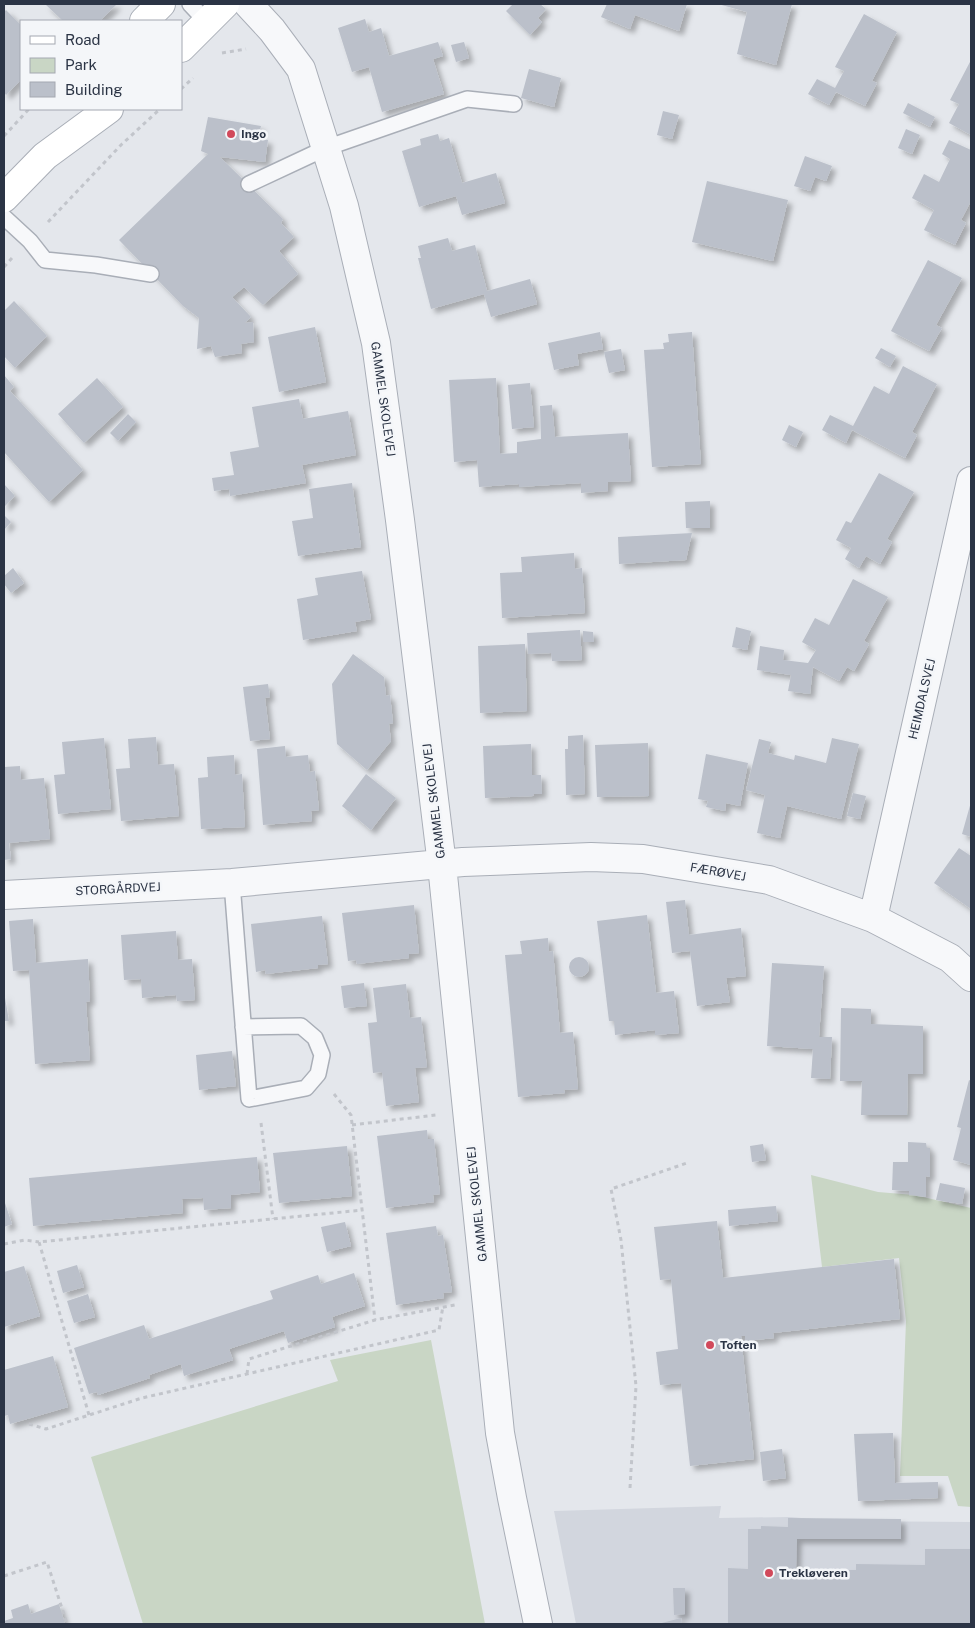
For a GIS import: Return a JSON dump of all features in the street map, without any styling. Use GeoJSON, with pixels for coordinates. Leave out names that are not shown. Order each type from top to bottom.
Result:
{"type":"FeatureCollection","features":[{"type":"Feature","properties":{"kind":"main road"},"geometry":{"type":"LineString","coordinates":[[145,20],[161,4]]}},
{"type":"Feature","properties":{"kind":"main road"},"geometry":{"type":"LineString","coordinates":[[182,47],[207,10]]}},
{"type":"Feature","properties":{"kind":"main road"},"geometry":{"type":"LineString","coordinates":[[4,198],[45,156],[77,110]]}},
{"type":"Feature","properties":{"kind":"main road"},"geometry":{"type":"LineString","coordinates":[[45,156],[108,110]]}},
{"type":"Feature","properties":{"kind":"street","name":"GAMMEL SKOLEVEJ"},"geometry":{"type":"LineString","coordinates":[[248,4],[272,30],[301,70],[344,206],[376,342],[442,865],[500,1433],[538,1624]]}},
{"type":"Feature","properties":{"kind":"street","name":"HEIMDALSVEJ"},"geometry":{"type":"LineString","coordinates":[[873,918],[971,481]]}},
{"type":"Feature","properties":{"kind":"street","name":"FÆRØVEJ"},"geometry":{"type":"LineString","coordinates":[[442,865],[463,862],[591,858],[643,859],[768,880],[873,918],[950,958],[971,977]]}},
{"type":"Feature","properties":{"kind":"street","name":"STORGÅRDVEJ"},"geometry":{"type":"LineString","coordinates":[[4,895],[232,883],[442,865]]}},
{"type":"Feature","properties":{"kind":"lane"},"geometry":{"type":"LineString","coordinates":[[249,184],[326,148],[467,99],[514,104]]}},
{"type":"Feature","properties":{"kind":"lane"},"geometry":{"type":"LineString","coordinates":[[4,217],[30,241],[44,260],[96,265],[151,274]]}},
{"type":"Feature","properties":{"kind":"lane"},"geometry":{"type":"LineString","coordinates":[[232,883],[243,1028],[250,1099],[306,1088],[318,1074],[322,1055],[315,1038],[301,1026],[243,1028]]}},
{"type":"Feature","properties":{"kind":"path"},"geometry":{"type":"LineString","coordinates":[[4,136],[28,110]]}},
{"type":"Feature","properties":{"kind":"path"},"geometry":{"type":"LineString","coordinates":[[4,266],[121,145],[159,110]]}},
{"type":"Feature","properties":{"kind":"path"},"geometry":{"type":"LineString","coordinates":[[318,1074],[351,1115],[375,1320]]}},
{"type":"Feature","properties":{"kind":"path"},"geometry":{"type":"LineString","coordinates":[[250,1099],[262,1123],[273,1219]]}},
{"type":"Feature","properties":{"kind":"path"},"geometry":{"type":"LineString","coordinates":[[352,1125],[438,1114],[466,1105]]}},
{"type":"Feature","properties":{"kind":"path"},"geometry":{"type":"LineString","coordinates":[[630,1488],[636,1386],[621,1240],[611,1189],[687,1163]]}},
{"type":"Feature","properties":{"kind":"path"},"geometry":{"type":"LineString","coordinates":[[4,1244],[25,1240],[40,1242],[362,1210]]}},
{"type":"Feature","properties":{"kind":"path"},"geometry":{"type":"LineString","coordinates":[[40,1242],[89,1415]]}},
{"type":"Feature","properties":{"kind":"path"},"geometry":{"type":"LineString","coordinates":[[247,1374],[249,1359],[375,1320],[443,1306],[487,1301]]}},
{"type":"Feature","properties":{"kind":"path"},"geometry":{"type":"LineString","coordinates":[[29,1424],[46,1429],[142,1398],[439,1330],[443,1306]]}},
{"type":"Feature","properties":{"kind":"path"},"geometry":{"type":"LineString","coordinates":[[4,1576],[47,1562],[67,1624]]}},
{"type":"Feature","properties":{"kind":"shaded area","name":"Trekløveren"},"geometry":{"type":"Polygon","coordinates":[[[721,1506],[719,1518],[789,1517],[838,1521],[971,1522],[971,1624],[576,1624],[554,1511],[721,1506]]]}},
{"type":"Feature","properties":{"kind":"green space"},"geometry":{"type":"Polygon","coordinates":[[[811,1175],[878,1192],[914,1195],[971,1208],[971,1507],[958,1506],[948,1476],[900,1476],[906,1321],[899,1258],[822,1267],[811,1175]]]}},
{"type":"Feature","properties":{"kind":"green space"},"geometry":{"type":"Polygon","coordinates":[[[431,1340],[485,1624],[143,1624],[91,1457],[338,1381],[330,1360],[431,1340]]]}},
{"type":"Feature","properties":{"kind":"building"},"geometry":{"type":"Polygon","coordinates":[[[45,4],[117,4],[101,20],[62,20],[45,4]]]}},
{"type":"Feature","properties":{"kind":"building"},"geometry":{"type":"Polygon","coordinates":[[[513,4],[540,4],[546,9],[538,18],[542,22],[530,35],[506,11],[513,4]]]}},
{"type":"Feature","properties":{"kind":"building"},"geometry":{"type":"Polygon","coordinates":[[[607,4],[687,4],[679,31],[635,15],[630,29],[601,17],[607,4]]]}},
{"type":"Feature","properties":{"kind":"building"},"geometry":{"type":"Polygon","coordinates":[[[718,4],[792,4],[776,65],[737,54],[747,12],[718,4]]]}},
{"type":"Feature","properties":{"kind":"building"},"geometry":{"type":"Polygon","coordinates":[[[6,10],[20,24],[20,81],[6,95],[4,92],[4,12],[6,10]]]}},
{"type":"Feature","properties":{"kind":"building"},"geometry":{"type":"Polygon","coordinates":[[[864,14],[897,32],[872,81],[877,83],[865,106],[836,92],[829,105],[808,94],[817,79],[835,88],[844,71],[835,67],[864,14]]]}},
{"type":"Feature","properties":{"kind":"building"},"geometry":{"type":"Polygon","coordinates":[[[365,19],[369,32],[381,28],[389,56],[438,42],[443,56],[433,59],[444,94],[382,112],[369,67],[352,72],[338,28],[365,19]]]}},
{"type":"Feature","properties":{"kind":"building"},"geometry":{"type":"Polygon","coordinates":[[[464,42],[469,58],[456,62],[451,45],[464,42]]]}},
{"type":"Feature","properties":{"kind":"building"},"geometry":{"type":"Polygon","coordinates":[[[971,60],[971,135],[949,123],[959,104],[950,100],[971,60]]]}},
{"type":"Feature","properties":{"kind":"building"},"geometry":{"type":"Polygon","coordinates":[[[529,69],[561,78],[554,107],[521,98],[529,69]]]}},
{"type":"Feature","properties":{"kind":"building"},"geometry":{"type":"Polygon","coordinates":[[[908,103],[935,117],[930,127],[903,113],[908,103]]]}},
{"type":"Feature","properties":{"kind":"building"},"geometry":{"type":"Polygon","coordinates":[[[663,111],[679,115],[672,139],[657,135],[663,111]]]}},
{"type":"Feature","properties":{"kind":"building"},"geometry":{"type":"Polygon","coordinates":[[[208,117],[261,126],[258,138],[268,140],[265,162],[220,157],[283,219],[281,223],[294,237],[279,251],[298,274],[263,305],[244,287],[232,297],[251,317],[245,323],[253,322],[254,342],[241,344],[242,353],[215,357],[211,346],[197,349],[199,318],[183,306],[119,240],[208,154],[201,151],[208,117]]]}},
{"type":"Feature","properties":{"kind":"building"},"geometry":{"type":"Polygon","coordinates":[[[906,129],[920,135],[912,154],[898,148],[906,129]]]}},
{"type":"Feature","properties":{"kind":"building"},"geometry":{"type":"Polygon","coordinates":[[[438,134],[440,141],[449,138],[462,183],[496,173],[505,203],[462,215],[456,196],[419,207],[402,151],[421,145],[420,139],[438,134]]]}},
{"type":"Feature","properties":{"kind":"building"},"geometry":{"type":"Polygon","coordinates":[[[949,140],[971,150],[971,201],[961,220],[966,223],[955,245],[924,230],[934,210],[912,198],[924,174],[939,182],[950,159],[942,154],[949,140]]]}},
{"type":"Feature","properties":{"kind":"building"},"geometry":{"type":"Polygon","coordinates":[[[805,156],[832,166],[826,181],[815,177],[810,191],[794,186],[805,156]]]}},
{"type":"Feature","properties":{"kind":"building"},"geometry":{"type":"Polygon","coordinates":[[[707,181],[788,200],[773,261],[692,242],[707,181]]]}},
{"type":"Feature","properties":{"kind":"building"},"geometry":{"type":"Polygon","coordinates":[[[448,238],[452,251],[475,245],[487,291],[530,279],[537,304],[491,317],[484,294],[431,309],[418,258],[421,258],[418,246],[448,238]]]}},
{"type":"Feature","properties":{"kind":"building"},"geometry":{"type":"Polygon","coordinates":[[[928,260],[962,278],[936,325],[942,328],[929,351],[891,331],[928,260]]]}},
{"type":"Feature","properties":{"kind":"building"},"geometry":{"type":"Polygon","coordinates":[[[14,301],[47,336],[15,368],[4,356],[4,311],[14,301]]]}},
{"type":"Feature","properties":{"kind":"building"},"geometry":{"type":"Polygon","coordinates":[[[315,327],[326,382],[279,392],[268,337],[315,327]]]}},
{"type":"Feature","properties":{"kind":"building"},"geometry":{"type":"Polygon","coordinates":[[[600,332],[603,349],[577,354],[579,365],[554,370],[548,343],[600,332]]]}},
{"type":"Feature","properties":{"kind":"building"},"geometry":{"type":"Polygon","coordinates":[[[692,332],[701,464],[652,467],[644,350],[664,349],[663,343],[669,342],[668,334],[692,332]]]}},
{"type":"Feature","properties":{"kind":"building"},"geometry":{"type":"Polygon","coordinates":[[[881,348],[896,356],[890,367],[875,358],[881,348]]]}},
{"type":"Feature","properties":{"kind":"building"},"geometry":{"type":"Polygon","coordinates":[[[621,349],[625,370],[609,373],[604,352],[621,349]]]}},
{"type":"Feature","properties":{"kind":"building"},"geometry":{"type":"Polygon","coordinates":[[[903,366],[937,384],[912,432],[917,435],[905,458],[852,430],[846,443],[822,430],[830,415],[853,426],[874,386],[889,394],[903,366]]]}},
{"type":"Feature","properties":{"kind":"building"},"geometry":{"type":"Polygon","coordinates":[[[4,375],[14,387],[10,391],[83,470],[49,502],[4,452],[4,375]]]}},
{"type":"Feature","properties":{"kind":"building"},"geometry":{"type":"Polygon","coordinates":[[[97,378],[123,407],[84,443],[58,414],[97,378]]]}},
{"type":"Feature","properties":{"kind":"building"},"geometry":{"type":"Polygon","coordinates":[[[496,378],[500,454],[517,453],[517,442],[541,439],[540,406],[552,405],[555,437],[628,433],[631,481],[608,482],[608,491],[581,493],[581,483],[519,487],[519,484],[479,487],[477,460],[454,462],[449,380],[496,378]]]}},
{"type":"Feature","properties":{"kind":"building"},"geometry":{"type":"Polygon","coordinates":[[[530,383],[534,427],[512,429],[508,385],[530,383]]]}},
{"type":"Feature","properties":{"kind":"building"},"geometry":{"type":"Polygon","coordinates":[[[299,399],[303,419],[348,411],[356,455],[302,465],[306,483],[230,496],[229,489],[214,491],[212,478],[234,475],[230,452],[259,447],[252,407],[299,399]]]}},
{"type":"Feature","properties":{"kind":"building"},"geometry":{"type":"Polygon","coordinates":[[[128,414],[136,422],[118,441],[110,433],[128,414]]]}},
{"type":"Feature","properties":{"kind":"building"},"geometry":{"type":"Polygon","coordinates":[[[789,425],[803,432],[796,447],[782,440],[789,425]]]}},
{"type":"Feature","properties":{"kind":"building"},"geometry":{"type":"Polygon","coordinates":[[[879,473],[914,492],[887,539],[892,542],[880,564],[866,556],[859,568],[845,559],[851,548],[836,540],[846,521],[851,523],[879,473]]]}},
{"type":"Feature","properties":{"kind":"building"},"geometry":{"type":"Polygon","coordinates":[[[352,483],[361,547],[298,556],[292,521],[313,518],[309,489],[352,483]]]}},
{"type":"Feature","properties":{"kind":"building"},"geometry":{"type":"Polygon","coordinates":[[[4,484],[15,496],[4,507],[4,484]]]}},
{"type":"Feature","properties":{"kind":"building"},"geometry":{"type":"Polygon","coordinates":[[[710,501],[710,528],[686,528],[685,502],[710,501]]]}},
{"type":"Feature","properties":{"kind":"building"},"geometry":{"type":"Polygon","coordinates":[[[4,515],[11,522],[4,530],[4,515]]]}},
{"type":"Feature","properties":{"kind":"building"},"geometry":{"type":"Polygon","coordinates":[[[692,533],[686,560],[619,564],[618,537],[692,533]]]}},
{"type":"Feature","properties":{"kind":"building"},"geometry":{"type":"Polygon","coordinates":[[[574,553],[575,569],[582,568],[585,613],[502,618],[500,573],[522,572],[521,557],[574,553]]]}},
{"type":"Feature","properties":{"kind":"building"},"geometry":{"type":"Polygon","coordinates":[[[13,568],[24,583],[11,593],[4,584],[4,576],[13,568]]]}},
{"type":"Feature","properties":{"kind":"building"},"geometry":{"type":"Polygon","coordinates":[[[362,571],[371,619],[355,622],[357,631],[303,640],[297,599],[318,595],[315,578],[362,571]]]}},
{"type":"Feature","properties":{"kind":"building"},"geometry":{"type":"Polygon","coordinates":[[[853,579],[888,597],[864,641],[869,644],[854,671],[847,667],[839,681],[813,667],[810,694],[788,691],[791,675],[757,670],[760,646],[784,650],[783,660],[808,663],[816,650],[802,642],[815,618],[829,625],[853,579]]]}},
{"type":"Feature","properties":{"kind":"building"},"geometry":{"type":"Polygon","coordinates":[[[736,627],[751,631],[747,650],[732,647],[736,627]]]}},
{"type":"Feature","properties":{"kind":"building"},"geometry":{"type":"Polygon","coordinates":[[[580,630],[582,660],[552,661],[551,653],[528,654],[527,633],[580,630]]]}},
{"type":"Feature","properties":{"kind":"building"},"geometry":{"type":"Polygon","coordinates":[[[583,631],[593,632],[594,642],[583,642],[583,631]]]}},
{"type":"Feature","properties":{"kind":"building"},"geometry":{"type":"Polygon","coordinates":[[[525,644],[527,711],[480,713],[478,646],[525,644]]]}},
{"type":"Feature","properties":{"kind":"building"},"geometry":{"type":"Polygon","coordinates":[[[353,654],[384,677],[386,696],[390,695],[393,723],[389,724],[391,741],[367,770],[337,744],[332,684],[353,654]]]}},
{"type":"Feature","properties":{"kind":"building"},"geometry":{"type":"Polygon","coordinates":[[[268,684],[270,697],[265,698],[270,739],[250,741],[243,687],[268,684]]]}},
{"type":"Feature","properties":{"kind":"building"},"geometry":{"type":"Polygon","coordinates":[[[583,735],[585,794],[566,795],[565,749],[568,749],[568,736],[583,735]]]}},
{"type":"Feature","properties":{"kind":"building"},"geometry":{"type":"Polygon","coordinates":[[[156,737],[158,765],[174,764],[179,816],[121,821],[116,769],[130,768],[128,739],[156,737]]]}},
{"type":"Feature","properties":{"kind":"building"},"geometry":{"type":"Polygon","coordinates":[[[104,738],[111,809],[58,814],[54,775],[65,774],[62,742],[104,738]]]}},
{"type":"Feature","properties":{"kind":"building"},"geometry":{"type":"Polygon","coordinates":[[[832,738],[859,744],[841,819],[787,806],[780,838],[757,833],[765,795],[746,790],[759,739],[771,742],[768,753],[794,760],[795,755],[826,763],[832,738]]]}},
{"type":"Feature","properties":{"kind":"building"},"geometry":{"type":"Polygon","coordinates":[[[648,743],[649,796],[597,797],[595,745],[648,743]]]}},
{"type":"Feature","properties":{"kind":"building"},"geometry":{"type":"Polygon","coordinates":[[[531,744],[532,775],[541,775],[542,794],[485,798],[483,746],[531,744]]]}},
{"type":"Feature","properties":{"kind":"building"},"geometry":{"type":"Polygon","coordinates":[[[285,746],[286,757],[308,755],[310,772],[315,771],[319,810],[311,811],[312,821],[263,825],[257,749],[285,746]]]}},
{"type":"Feature","properties":{"kind":"building"},"geometry":{"type":"Polygon","coordinates":[[[706,754],[748,763],[740,806],[726,803],[725,811],[706,807],[708,801],[698,799],[706,754]]]}},
{"type":"Feature","properties":{"kind":"building"},"geometry":{"type":"Polygon","coordinates":[[[234,755],[235,775],[242,774],[245,827],[201,829],[198,778],[208,777],[207,757],[234,755]]]}},
{"type":"Feature","properties":{"kind":"building"},"geometry":{"type":"Polygon","coordinates":[[[20,766],[21,780],[44,778],[50,839],[9,843],[11,859],[4,860],[4,767],[20,766]]]}},
{"type":"Feature","properties":{"kind":"building"},"geometry":{"type":"Polygon","coordinates":[[[366,774],[396,798],[371,830],[342,806],[366,774]]]}},
{"type":"Feature","properties":{"kind":"building"},"geometry":{"type":"Polygon","coordinates":[[[853,793],[866,796],[860,819],[847,816],[853,793]]]}},
{"type":"Feature","properties":{"kind":"building"},"geometry":{"type":"Polygon","coordinates":[[[971,802],[971,837],[962,834],[971,802]]]}},
{"type":"Feature","properties":{"kind":"building"},"geometry":{"type":"Polygon","coordinates":[[[959,848],[971,856],[971,909],[934,883],[959,848]]]}},
{"type":"Feature","properties":{"kind":"building"},"geometry":{"type":"Polygon","coordinates":[[[685,900],[689,935],[741,928],[746,976],[726,978],[730,1002],[697,1006],[690,951],[672,953],[666,902],[685,900]]]}},
{"type":"Feature","properties":{"kind":"building"},"geometry":{"type":"Polygon","coordinates":[[[414,905],[419,953],[409,954],[409,958],[357,964],[356,960],[348,961],[342,913],[414,905]]]}},
{"type":"Feature","properties":{"kind":"building"},"geometry":{"type":"Polygon","coordinates":[[[647,915],[656,993],[674,991],[679,1033],[655,1035],[655,1030],[615,1035],[614,1021],[609,1021],[597,921],[647,915]]]}},
{"type":"Feature","properties":{"kind":"building"},"geometry":{"type":"Polygon","coordinates":[[[322,916],[328,964],[318,965],[318,968],[266,974],[265,970],[256,972],[251,924],[322,916]]]}},
{"type":"Feature","properties":{"kind":"building"},"geometry":{"type":"Polygon","coordinates":[[[33,919],[36,963],[88,959],[90,1001],[86,1002],[90,1060],[35,1064],[29,970],[13,971],[9,921],[33,919]]]}},
{"type":"Feature","properties":{"kind":"building"},"geometry":{"type":"Polygon","coordinates":[[[176,931],[178,960],[192,959],[195,1000],[177,1001],[176,995],[142,998],[141,979],[124,980],[121,935],[176,931]]]}},
{"type":"Feature","properties":{"kind":"building"},"geometry":{"type":"Polygon","coordinates":[[[548,938],[549,952],[553,951],[560,1033],[573,1032],[578,1089],[564,1090],[565,1093],[518,1097],[505,955],[522,954],[520,941],[548,938]]]}},
{"type":"Feature","properties":{"kind":"building"},"geometry":{"type":"Polygon","coordinates":[[[579,957],[586,960],[589,967],[586,974],[579,977],[572,974],[569,967],[572,960],[579,957]]]}},
{"type":"Feature","properties":{"kind":"building"},"geometry":{"type":"Polygon","coordinates":[[[772,963],[824,966],[819,1037],[832,1037],[830,1079],[811,1078],[813,1049],[767,1046],[772,963]]]}},
{"type":"Feature","properties":{"kind":"building"},"geometry":{"type":"Polygon","coordinates":[[[364,983],[367,1006],[344,1008],[341,986],[364,983]]]}},
{"type":"Feature","properties":{"kind":"building"},"geometry":{"type":"Polygon","coordinates":[[[406,984],[410,1018],[421,1017],[427,1067],[415,1068],[419,1102],[386,1106],[382,1072],[373,1073],[368,1023],[377,1022],[373,988],[406,984]]]}},
{"type":"Feature","properties":{"kind":"building"},"geometry":{"type":"Polygon","coordinates":[[[4,992],[9,1021],[4,1021],[4,992]]]}},
{"type":"Feature","properties":{"kind":"building"},"geometry":{"type":"Polygon","coordinates":[[[841,1008],[871,1009],[871,1024],[923,1026],[923,1074],[908,1074],[907,1115],[861,1115],[862,1081],[840,1081],[841,1008]]]}},
{"type":"Feature","properties":{"kind":"building"},"geometry":{"type":"Polygon","coordinates":[[[232,1051],[236,1086],[199,1090],[196,1055],[232,1051]]]}},
{"type":"Feature","properties":{"kind":"building"},"geometry":{"type":"Polygon","coordinates":[[[969,1080],[971,1081],[971,1165],[953,1160],[961,1128],[957,1127],[969,1080]]]}},
{"type":"Feature","properties":{"kind":"building"},"geometry":{"type":"Polygon","coordinates":[[[427,1130],[428,1139],[434,1139],[440,1194],[433,1195],[434,1202],[386,1208],[377,1136],[427,1130]]]}},
{"type":"Feature","properties":{"kind":"building"},"geometry":{"type":"Polygon","coordinates":[[[908,1142],[926,1143],[927,1148],[930,1148],[930,1177],[926,1176],[926,1197],[909,1195],[909,1191],[892,1190],[893,1162],[908,1162],[908,1142]]]}},
{"type":"Feature","properties":{"kind":"building"},"geometry":{"type":"Polygon","coordinates":[[[763,1144],[766,1160],[752,1162],[750,1146],[763,1144]]]}},
{"type":"Feature","properties":{"kind":"building"},"geometry":{"type":"Polygon","coordinates":[[[347,1146],[352,1196],[279,1203],[273,1153],[347,1146]]]}},
{"type":"Feature","properties":{"kind":"building"},"geometry":{"type":"Polygon","coordinates":[[[257,1157],[260,1192],[231,1195],[231,1208],[204,1210],[203,1198],[182,1199],[183,1213],[33,1226],[29,1178],[257,1157]]]}},
{"type":"Feature","properties":{"kind":"building"},"geometry":{"type":"Polygon","coordinates":[[[940,1183],[965,1188],[962,1204],[936,1200],[940,1183]]]}},
{"type":"Feature","properties":{"kind":"building"},"geometry":{"type":"Polygon","coordinates":[[[4,1200],[12,1224],[4,1227],[4,1200]]]}},
{"type":"Feature","properties":{"kind":"building"},"geometry":{"type":"Polygon","coordinates":[[[776,1206],[778,1221],[729,1226],[728,1210],[776,1206]]]}},
{"type":"Feature","properties":{"kind":"building","name":"Toften"},"geometry":{"type":"Polygon","coordinates":[[[717,1221],[723,1278],[894,1259],[900,1319],[773,1333],[774,1338],[745,1341],[745,1336],[741,1336],[754,1459],[690,1466],[681,1383],[660,1385],[656,1352],[678,1349],[671,1279],[660,1280],[654,1227],[717,1221]]]}},
{"type":"Feature","properties":{"kind":"building"},"geometry":{"type":"Polygon","coordinates":[[[345,1222],[351,1246],[327,1252],[321,1227],[345,1222]]]}},
{"type":"Feature","properties":{"kind":"building"},"geometry":{"type":"Polygon","coordinates":[[[436,1226],[438,1236],[443,1235],[452,1292],[443,1293],[444,1298],[396,1305],[386,1233],[436,1226]]]}},
{"type":"Feature","properties":{"kind":"building"},"geometry":{"type":"Polygon","coordinates":[[[77,1265],[84,1287],[63,1293],[57,1271],[77,1265]]]}},
{"type":"Feature","properties":{"kind":"building"},"geometry":{"type":"Polygon","coordinates":[[[24,1266],[40,1316],[4,1327],[4,1272],[24,1266]]]}},
{"type":"Feature","properties":{"kind":"building"},"geometry":{"type":"Polygon","coordinates":[[[354,1273],[365,1306],[332,1317],[335,1327],[288,1343],[284,1331],[229,1349],[233,1360],[184,1376],[181,1364],[149,1375],[150,1378],[98,1395],[97,1392],[89,1394],[74,1348],[144,1325],[149,1339],[273,1299],[270,1291],[318,1275],[321,1284],[354,1273]]]}},
{"type":"Feature","properties":{"kind":"building"},"geometry":{"type":"Polygon","coordinates":[[[88,1294],[95,1317],[74,1323],[67,1301],[88,1294]]]}},
{"type":"Feature","properties":{"kind":"building"},"geometry":{"type":"Polygon","coordinates":[[[53,1356],[68,1407],[10,1424],[8,1415],[4,1416],[4,1370],[53,1356]]]}},
{"type":"Feature","properties":{"kind":"building"},"geometry":{"type":"Polygon","coordinates":[[[893,1433],[895,1483],[938,1482],[938,1498],[858,1501],[854,1434],[893,1433]]]}},
{"type":"Feature","properties":{"kind":"building"},"geometry":{"type":"Polygon","coordinates":[[[782,1449],[786,1478],[763,1481],[760,1452],[782,1449]]]}},
{"type":"Feature","properties":{"kind":"building"},"geometry":{"type":"Polygon","coordinates":[[[788,1518],[901,1519],[901,1539],[797,1539],[796,1570],[856,1570],[856,1564],[925,1565],[925,1549],[971,1549],[971,1624],[728,1624],[728,1568],[748,1569],[748,1529],[761,1529],[761,1526],[788,1527],[788,1518]]]}},
{"type":"Feature","properties":{"kind":"building"},"geometry":{"type":"Polygon","coordinates":[[[673,1588],[685,1588],[685,1614],[674,1615],[673,1588]]]}},
{"type":"Feature","properties":{"kind":"building"},"geometry":{"type":"Polygon","coordinates":[[[28,1604],[31,1614],[59,1604],[65,1624],[4,1624],[4,1621],[13,1618],[11,1610],[28,1604]]]}},
{"type":"Feature","properties":{"kind":"building"},"geometry":{"type":"Polygon","coordinates":[[[681,1618],[682,1624],[658,1624],[681,1618]]]}},
{"type":"Feature","properties":{"kind":"place","name":"Ingo"},"geometry":{"type":"Point","coordinates":[231,134]}},
{"type":"Feature","properties":{"kind":"place","name":"Toften"},"geometry":{"type":"Point","coordinates":[710,1345]}},
{"type":"Feature","properties":{"kind":"place","name":"Trekløveren"},"geometry":{"type":"Point","coordinates":[769,1573]}}]}
